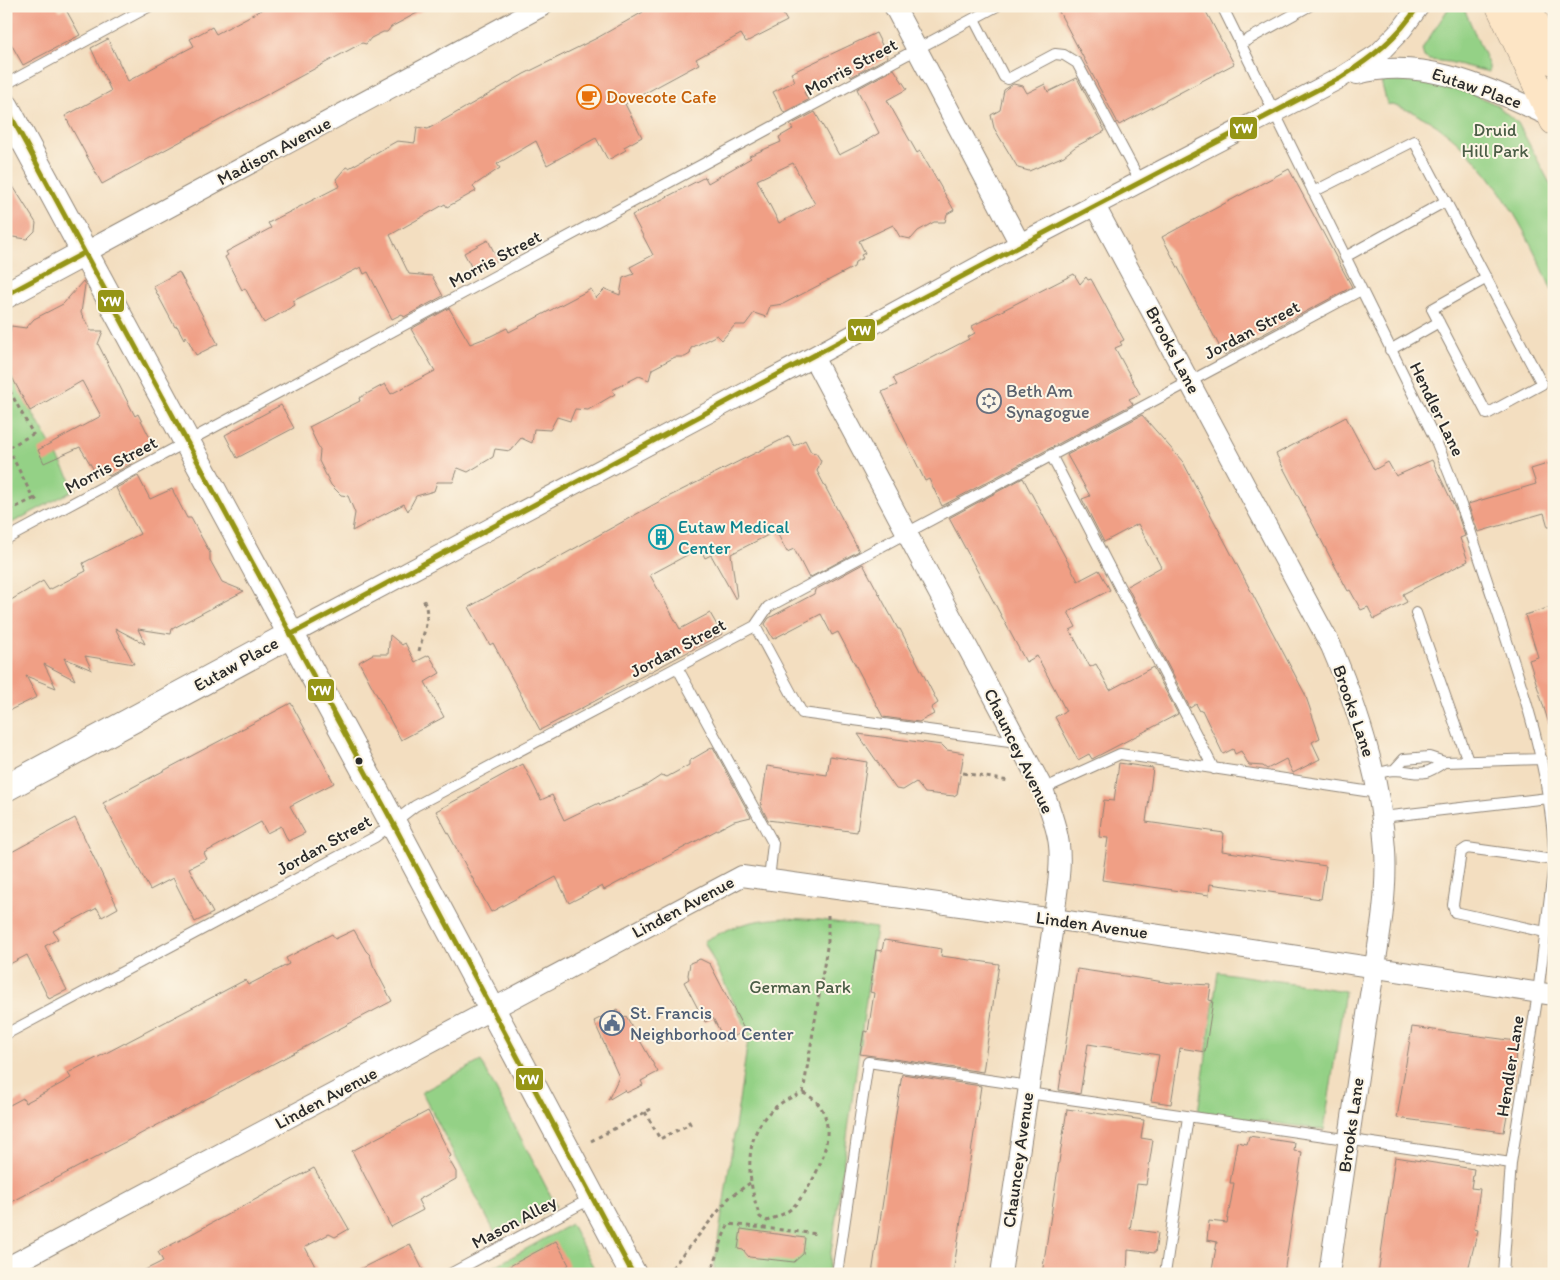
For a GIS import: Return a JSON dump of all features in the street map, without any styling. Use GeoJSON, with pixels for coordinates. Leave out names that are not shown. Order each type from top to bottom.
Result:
{"type":"FeatureCollection","features":[{"type":"Feature","properties":{"kind":"main road"},"geometry":{"type":"LineString","coordinates":[[1500,6],[1553,119]]}},
{"type":"Feature","properties":{"kind":"main road"},"geometry":{"type":"LineString","coordinates":[[1528,6],[1554,61]]}},
{"type":"Feature","properties":{"kind":"street","name":"Madison Avenue"},"geometry":{"type":"LineString","coordinates":[[6,295],[84,253],[507,14],[542,6]]}},
{"type":"Feature","properties":{"kind":"street"},"geometry":{"type":"LineString","coordinates":[[894,6],[1020,244]]}},
{"type":"Feature","properties":{"kind":"street","name":"Eutaw Place"},"geometry":{"type":"LineString","coordinates":[[6,788],[813,357],[1094,204],[1340,78],[1378,54],[1402,29],[1419,6]]}},
{"type":"Feature","properties":{"kind":"street","name":"Eutaw Place"},"geometry":{"type":"LineString","coordinates":[[1340,78],[1378,68],[1401,67],[1431,71],[1524,103],[1553,119]]}},
{"type":"Feature","properties":{"kind":"street"},"geometry":{"type":"LineString","coordinates":[[6,107],[290,635],[393,822],[633,1274]]}},
{"type":"Feature","properties":{"kind":"street","name":"Brooks Lane"},"geometry":{"type":"LineString","coordinates":[[1094,204],[1331,646],[1353,698],[1376,784],[1382,817],[1385,851],[1382,922],[1329,1274]]}},
{"type":"Feature","properties":{"kind":"street","name":"Chauncey Avenue"},"geometry":{"type":"LineString","coordinates":[[813,357],[1042,790],[1053,818],[1059,846],[1059,875],[1054,919],[1001,1274]]}},
{"type":"Feature","properties":{"kind":"street","name":"Linden Avenue"},"geometry":{"type":"LineString","coordinates":[[6,1268],[742,876],[1054,919],[1546,994]]}},
{"type":"Feature","properties":{"kind":"lane"},"geometry":{"type":"LineString","coordinates":[[6,84],[150,6]]}},
{"type":"Feature","properties":{"kind":"lane","name":"Morris Street"},"geometry":{"type":"LineString","coordinates":[[6,539],[188,443],[997,6]]}},
{"type":"Feature","properties":{"kind":"lane","name":"Hendler Lane"},"geometry":{"type":"LineString","coordinates":[[1222,6],[1459,495],[1527,704],[1542,759],[1554,852]]}},
{"type":"Feature","properties":{"kind":"lane"},"geometry":{"type":"LineString","coordinates":[[1240,44],[1309,6]]}},
{"type":"Feature","properties":{"kind":"lane"},"geometry":{"type":"LineString","coordinates":[[974,19],[1004,77],[1008,78],[1055,54],[1064,55],[1076,63],[1140,181]]}},
{"type":"Feature","properties":{"kind":"lane"},"geometry":{"type":"LineString","coordinates":[[1313,192],[1414,141],[1487,278],[1542,384],[1487,414],[1432,309],[1487,278]]}},
{"type":"Feature","properties":{"kind":"lane"},"geometry":{"type":"LineString","coordinates":[[1345,257],[1446,201]]}},
{"type":"Feature","properties":{"kind":"lane","name":"Jordan Street"},"geometry":{"type":"LineString","coordinates":[[6,1034],[372,839],[409,809],[755,626],[768,607],[1361,290]]}},
{"type":"Feature","properties":{"kind":"lane"},"geometry":{"type":"LineString","coordinates":[[1390,350],[1439,322]]}},
{"type":"Feature","properties":{"kind":"lane"},"geometry":{"type":"LineString","coordinates":[[1051,455],[1214,769]]}},
{"type":"Feature","properties":{"kind":"lane"},"geometry":{"type":"LineString","coordinates":[[1416,613],[1468,761]]}},
{"type":"Feature","properties":{"kind":"lane"},"geometry":{"type":"LineString","coordinates":[[755,626],[802,713],[1017,742]]}},
{"type":"Feature","properties":{"kind":"lane"},"geometry":{"type":"LineString","coordinates":[[676,667],[773,843],[769,880]]}},
{"type":"Feature","properties":{"kind":"lane"},"geometry":{"type":"LineString","coordinates":[[1042,790],[1120,754],[1214,769],[1376,784],[1394,770],[1404,759],[1429,757],[1444,762],[1542,759]]}},
{"type":"Feature","properties":{"kind":"lane"},"geometry":{"type":"LineString","coordinates":[[1394,770],[1409,773],[1429,772],[1444,762]]}},
{"type":"Feature","properties":{"kind":"lane"},"geometry":{"type":"LineString","coordinates":[[1382,817],[1548,798]]}},
{"type":"Feature","properties":{"kind":"lane"},"geometry":{"type":"LineString","coordinates":[[1545,932],[1455,912],[1452,905],[1461,852],[1466,848],[1554,862]]}},
{"type":"Feature","properties":{"kind":"lane","name":"Hendler Lane"},"geometry":{"type":"LineString","coordinates":[[1502,1274],[1511,1163],[1546,994],[1545,932],[1554,862]]}},
{"type":"Feature","properties":{"kind":"lane"},"geometry":{"type":"LineString","coordinates":[[838,1274],[868,1062],[1188,1117],[1511,1163]]}},
{"type":"Feature","properties":{"kind":"lane"},"geometry":{"type":"LineString","coordinates":[[1165,1274],[1188,1117]]}},
{"type":"Feature","properties":{"kind":"lane","name":"Mason Alley"},"geometry":{"type":"LineString","coordinates":[[452,1273],[592,1198]]}},
{"type":"Feature","properties":{"kind":"path"},"geometry":{"type":"LineString","coordinates":[[6,385],[33,434],[7,449],[34,498],[49,516]]}},
{"type":"Feature","properties":{"kind":"path"},"geometry":{"type":"LineString","coordinates":[[6,502],[10,510],[34,498]]}},
{"type":"Feature","properties":{"kind":"path"},"geometry":{"type":"LineString","coordinates":[[419,651],[426,624],[426,606],[423,599]]}},
{"type":"Feature","properties":{"kind":"path"},"geometry":{"type":"LineString","coordinates":[[963,773],[1010,781]]}},
{"type":"Feature","properties":{"kind":"path"},"geometry":{"type":"LineString","coordinates":[[803,1093],[828,941],[828,913]]}},
{"type":"Feature","properties":{"kind":"path"},"geometry":{"type":"LineString","coordinates":[[803,1093],[812,1097],[823,1113],[828,1133],[818,1173],[793,1208],[767,1221],[760,1217],[750,1183],[752,1141],[761,1123],[774,1109],[791,1097],[803,1093]]}},
{"type":"Feature","properties":{"kind":"path"},"geometry":{"type":"LineString","coordinates":[[591,1140],[651,1109]]}},
{"type":"Feature","properties":{"kind":"path"},"geometry":{"type":"LineString","coordinates":[[646,1112],[660,1140],[690,1124],[688,1120]]}},
{"type":"Feature","properties":{"kind":"path"},"geometry":{"type":"LineString","coordinates":[[668,1274],[729,1198],[750,1183]]}},
{"type":"Feature","properties":{"kind":"path"},"geometry":{"type":"LineString","coordinates":[[710,1274],[718,1259],[722,1237],[729,1224],[818,1234]]}},
{"type":"Feature","properties":{"kind":"green space","name":"Druid Hill Park"},"geometry":{"type":"Polygon","coordinates":[[[1450,6],[1463,6],[1489,66],[1489,72],[1449,62],[1429,60],[1424,57],[1422,50],[1425,44],[1450,6]]]}},
{"type":"Feature","properties":{"kind":"green space","name":"Druid Hill Park"},"geometry":{"type":"Polygon","coordinates":[[[1380,77],[1416,77],[1458,87],[1495,104],[1518,123],[1554,191],[1554,296],[1527,238],[1491,179],[1469,153],[1444,131],[1417,114],[1387,104],[1380,77]]]}},
{"type":"Feature","properties":{"kind":"green space"},"geometry":{"type":"Polygon","coordinates":[[[6,366],[76,489],[6,526],[6,366]]]}},
{"type":"Feature","properties":{"kind":"green space","name":"German Park"},"geometry":{"type":"Polygon","coordinates":[[[786,918],[821,920],[876,928],[828,1274],[713,1274],[749,1034],[704,941],[743,924],[786,918]]]}},
{"type":"Feature","properties":{"kind":"green space"},"geometry":{"type":"Polygon","coordinates":[[[1218,972],[1345,991],[1324,1130],[1198,1112],[1218,972]]]}},
{"type":"Feature","properties":{"kind":"green space"},"geometry":{"type":"Polygon","coordinates":[[[481,1061],[556,1206],[497,1237],[422,1092],[481,1061]]]}},
{"type":"Feature","properties":{"kind":"green space"},"geometry":{"type":"Polygon","coordinates":[[[571,1224],[597,1274],[481,1274],[571,1224]]]}},
{"type":"Feature","properties":{"kind":"building"},"geometry":{"type":"Polygon","coordinates":[[[6,6],[57,6],[59,11],[65,8],[80,35],[23,65],[6,35],[6,6]]]}},
{"type":"Feature","properties":{"kind":"building"},"geometry":{"type":"Polygon","coordinates":[[[262,6],[430,6],[391,27],[387,32],[371,38],[366,44],[362,43],[102,184],[65,116],[111,91],[91,48],[108,39],[128,81],[194,46],[190,39],[212,27],[216,34],[261,10],[262,6]]]}},
{"type":"Feature","properties":{"kind":"building"},"geometry":{"type":"Polygon","coordinates":[[[640,6],[778,6],[787,21],[746,42],[741,34],[696,59],[699,64],[625,104],[642,137],[624,147],[626,150],[608,160],[596,138],[547,165],[536,141],[497,164],[500,168],[473,186],[476,191],[447,207],[445,204],[390,235],[409,274],[432,276],[443,296],[404,317],[402,314],[392,319],[368,272],[364,274],[361,267],[293,301],[295,305],[264,323],[245,288],[242,290],[225,257],[228,255],[226,252],[271,228],[268,223],[340,186],[336,179],[346,167],[349,168],[397,141],[415,143],[417,127],[428,129],[524,74],[597,38],[643,12],[640,6]]]}},
{"type":"Feature","properties":{"kind":"building"},"geometry":{"type":"Polygon","coordinates":[[[1056,6],[1203,6],[1234,64],[1119,125],[1056,6]]]}},
{"type":"Feature","properties":{"kind":"building"},"geometry":{"type":"Polygon","coordinates":[[[876,33],[888,57],[851,77],[848,69],[804,92],[808,100],[784,113],[773,92],[795,81],[791,73],[876,33]]]}},
{"type":"Feature","properties":{"kind":"building"},"geometry":{"type":"Polygon","coordinates":[[[894,69],[907,89],[887,100],[917,153],[920,151],[954,210],[947,214],[945,222],[934,222],[918,231],[911,239],[900,237],[893,225],[859,241],[865,253],[861,255],[863,258],[855,262],[854,267],[783,304],[770,306],[766,317],[754,313],[745,325],[735,325],[722,340],[717,335],[691,348],[690,354],[685,357],[675,357],[652,369],[649,380],[639,376],[612,390],[615,394],[588,410],[575,409],[570,421],[557,417],[550,430],[534,429],[532,443],[521,438],[510,451],[495,449],[493,457],[468,472],[458,468],[453,482],[437,482],[434,491],[416,496],[408,511],[404,504],[352,531],[355,513],[348,496],[341,495],[331,485],[319,461],[320,450],[309,427],[360,401],[359,398],[385,384],[391,394],[435,371],[411,329],[449,308],[470,344],[507,328],[509,332],[591,289],[596,298],[605,289],[620,295],[623,278],[634,274],[630,267],[653,255],[632,215],[705,177],[708,183],[751,158],[749,156],[781,142],[779,137],[793,129],[790,125],[815,112],[839,155],[859,145],[879,133],[857,89],[894,69]],[[793,163],[757,180],[779,223],[815,204],[793,163]]]}},
{"type":"Feature","properties":{"kind":"building"},"geometry":{"type":"Polygon","coordinates":[[[1077,78],[1105,131],[1075,147],[1064,156],[1029,171],[1018,168],[994,128],[991,115],[1000,110],[1004,90],[1013,84],[1023,86],[1027,93],[1045,84],[1048,92],[1077,78]]]}},
{"type":"Feature","properties":{"kind":"building"},"geometry":{"type":"Polygon","coordinates":[[[1289,169],[1352,287],[1224,355],[1162,237],[1289,169]]]}},
{"type":"Feature","properties":{"kind":"building"},"geometry":{"type":"Polygon","coordinates":[[[6,175],[36,223],[35,231],[27,239],[6,236],[6,175]]]}},
{"type":"Feature","properties":{"kind":"building"},"geometry":{"type":"Polygon","coordinates":[[[488,240],[498,260],[474,272],[464,253],[488,240]]]}},
{"type":"Feature","properties":{"kind":"building"},"geometry":{"type":"Polygon","coordinates":[[[179,272],[218,344],[196,355],[186,336],[184,339],[177,326],[175,327],[153,286],[179,272]]]}},
{"type":"Feature","properties":{"kind":"building"},"geometry":{"type":"Polygon","coordinates":[[[1074,274],[1080,284],[1086,277],[1088,280],[1091,279],[1124,340],[1120,342],[1122,345],[1115,348],[1140,394],[1129,399],[1133,404],[942,506],[929,479],[925,481],[882,392],[897,385],[893,378],[969,339],[968,337],[975,333],[972,326],[1074,274]]]}},
{"type":"Feature","properties":{"kind":"building"},"geometry":{"type":"Polygon","coordinates":[[[83,281],[85,285],[81,313],[91,331],[103,331],[98,344],[135,416],[138,414],[154,446],[129,460],[131,464],[109,476],[106,470],[97,475],[80,447],[44,463],[38,450],[101,416],[82,381],[30,411],[6,366],[6,336],[9,336],[11,326],[26,328],[34,319],[63,304],[83,281]]]}},
{"type":"Feature","properties":{"kind":"building"},"geometry":{"type":"Polygon","coordinates":[[[281,405],[294,428],[237,458],[225,435],[281,405]]]}},
{"type":"Feature","properties":{"kind":"building"},"geometry":{"type":"Polygon","coordinates":[[[1142,415],[1183,462],[1305,694],[1320,738],[1312,742],[1320,759],[1293,773],[1286,759],[1267,769],[1263,766],[1249,765],[1241,751],[1235,754],[1233,749],[1223,754],[1202,710],[1200,711],[1196,704],[1190,708],[1127,586],[1161,567],[1138,524],[1104,542],[1082,499],[1090,496],[1067,455],[1142,415]]]}},
{"type":"Feature","properties":{"kind":"building"},"geometry":{"type":"Polygon","coordinates":[[[1346,417],[1374,470],[1388,462],[1396,476],[1432,460],[1456,510],[1465,536],[1460,538],[1468,561],[1403,594],[1407,602],[1374,619],[1368,607],[1361,610],[1350,590],[1348,591],[1276,454],[1346,417]]]}},
{"type":"Feature","properties":{"kind":"building"},"geometry":{"type":"Polygon","coordinates":[[[789,436],[794,446],[805,440],[811,452],[816,453],[821,461],[817,471],[859,551],[809,578],[794,549],[787,552],[776,531],[731,554],[737,598],[735,598],[711,555],[705,558],[700,548],[650,575],[680,629],[710,613],[722,634],[540,730],[493,643],[490,645],[469,607],[662,500],[789,436]]]}},
{"type":"Feature","properties":{"kind":"building"},"geometry":{"type":"Polygon","coordinates":[[[1554,462],[1554,527],[1548,527],[1544,513],[1478,532],[1468,504],[1536,484],[1531,469],[1554,462]]]}},
{"type":"Feature","properties":{"kind":"building"},"geometry":{"type":"Polygon","coordinates":[[[138,476],[150,499],[172,489],[187,518],[191,518],[210,553],[210,560],[222,582],[244,591],[172,629],[171,634],[138,629],[145,644],[115,628],[134,664],[85,656],[92,670],[64,658],[75,680],[44,664],[56,688],[26,676],[37,697],[6,712],[6,603],[43,581],[49,590],[86,571],[83,563],[140,534],[116,488],[138,476]]]}},
{"type":"Feature","properties":{"kind":"building"},"geometry":{"type":"Polygon","coordinates":[[[1023,478],[1078,581],[1099,570],[1110,590],[1068,612],[1076,627],[1070,630],[1090,667],[1096,664],[1110,690],[1153,667],[1178,714],[1092,759],[1089,754],[1078,760],[1055,717],[1066,711],[1053,686],[1037,656],[1026,662],[949,518],[1023,478]]]}},
{"type":"Feature","properties":{"kind":"building"},"geometry":{"type":"Polygon","coordinates":[[[863,564],[898,629],[900,629],[938,703],[931,708],[934,714],[919,722],[883,717],[838,632],[832,635],[821,614],[773,639],[765,624],[769,618],[814,594],[815,590],[863,564]]]}},
{"type":"Feature","properties":{"kind":"building"},"geometry":{"type":"Polygon","coordinates":[[[1554,606],[1554,723],[1549,724],[1529,660],[1538,657],[1525,615],[1554,606]]]}},
{"type":"Feature","properties":{"kind":"building"},"geometry":{"type":"Polygon","coordinates":[[[390,635],[402,645],[405,643],[415,662],[429,655],[440,673],[425,682],[444,717],[401,740],[359,662],[373,654],[388,654],[390,635]]]}},
{"type":"Feature","properties":{"kind":"building"},"geometry":{"type":"Polygon","coordinates":[[[291,703],[334,783],[290,806],[305,833],[288,841],[281,826],[267,833],[261,822],[204,853],[207,859],[189,868],[213,913],[195,922],[173,878],[150,890],[103,803],[291,703]]]}},
{"type":"Feature","properties":{"kind":"building"},"geometry":{"type":"Polygon","coordinates":[[[858,734],[942,745],[947,750],[964,753],[957,794],[954,796],[925,793],[916,782],[903,790],[896,789],[858,734]]]}},
{"type":"Feature","properties":{"kind":"building"},"geometry":{"type":"Polygon","coordinates":[[[713,747],[751,817],[734,821],[604,890],[602,886],[569,903],[556,877],[491,912],[436,811],[523,764],[541,800],[552,795],[564,820],[599,803],[600,805],[645,786],[662,775],[667,777],[689,765],[689,761],[713,747]]]}},
{"type":"Feature","properties":{"kind":"building"},"geometry":{"type":"Polygon","coordinates":[[[830,756],[867,762],[857,832],[768,820],[761,806],[767,766],[827,775],[830,756]]]}},
{"type":"Feature","properties":{"kind":"building"},"geometry":{"type":"Polygon","coordinates":[[[1119,763],[1153,768],[1146,822],[1224,833],[1222,851],[1326,866],[1321,899],[1210,884],[1209,895],[1102,880],[1108,838],[1099,837],[1104,800],[1114,801],[1119,763]]]}},
{"type":"Feature","properties":{"kind":"building"},"geometry":{"type":"Polygon","coordinates":[[[75,818],[118,908],[102,917],[97,908],[53,931],[58,939],[45,946],[67,990],[49,999],[27,955],[6,966],[6,855],[75,818]]]}},
{"type":"Feature","properties":{"kind":"building"},"geometry":{"type":"Polygon","coordinates":[[[354,930],[370,955],[373,965],[392,1001],[6,1205],[6,1107],[23,1098],[25,1103],[46,1092],[71,1078],[68,1073],[245,980],[248,985],[289,964],[286,958],[332,934],[335,939],[354,930]]]}},
{"type":"Feature","properties":{"kind":"building"},"geometry":{"type":"Polygon","coordinates":[[[884,940],[942,949],[941,956],[999,964],[983,1072],[860,1054],[864,1031],[868,1032],[874,993],[870,992],[876,950],[882,951],[884,940]]]}},
{"type":"Feature","properties":{"kind":"building"},"geometry":{"type":"Polygon","coordinates":[[[700,959],[710,964],[745,1031],[725,1041],[713,1018],[705,1022],[684,982],[689,979],[690,963],[700,959]]]}},
{"type":"Feature","properties":{"kind":"building"},"geometry":{"type":"Polygon","coordinates":[[[1077,969],[1171,983],[1211,985],[1209,1000],[1213,1001],[1205,1052],[1180,1048],[1171,1104],[1151,1101],[1159,1055],[1088,1044],[1080,1094],[1059,1090],[1077,969]]]}},
{"type":"Feature","properties":{"kind":"building"},"geometry":{"type":"Polygon","coordinates":[[[618,1009],[623,1018],[626,1016],[658,1072],[641,1081],[643,1085],[626,1093],[625,1090],[608,1100],[619,1077],[594,1021],[618,1009]]]}},
{"type":"Feature","properties":{"kind":"building"},"geometry":{"type":"Polygon","coordinates":[[[1412,1027],[1516,1041],[1515,1070],[1504,1132],[1397,1118],[1412,1027]]]}},
{"type":"Feature","properties":{"kind":"building"},"geometry":{"type":"Polygon","coordinates":[[[902,1074],[981,1086],[953,1274],[872,1274],[902,1074]]]}},
{"type":"Feature","properties":{"kind":"building"},"geometry":{"type":"Polygon","coordinates":[[[1067,1109],[1144,1120],[1141,1138],[1153,1140],[1146,1185],[1137,1184],[1130,1229],[1158,1233],[1155,1253],[1128,1250],[1127,1274],[1042,1274],[1067,1109]]]}},
{"type":"Feature","properties":{"kind":"building"},"geometry":{"type":"Polygon","coordinates":[[[428,1111],[451,1156],[448,1158],[456,1172],[456,1179],[418,1200],[423,1210],[391,1227],[352,1151],[428,1111]]]}},
{"type":"Feature","properties":{"kind":"building"},"geometry":{"type":"Polygon","coordinates":[[[1249,1136],[1295,1143],[1294,1151],[1302,1152],[1284,1274],[1233,1274],[1212,1270],[1217,1242],[1207,1240],[1209,1221],[1227,1223],[1234,1183],[1230,1183],[1237,1142],[1247,1144],[1249,1136]]]}},
{"type":"Feature","properties":{"kind":"building"},"geometry":{"type":"Polygon","coordinates":[[[1395,1157],[1474,1169],[1471,1188],[1480,1189],[1474,1229],[1478,1230],[1467,1274],[1378,1274],[1395,1157]]]}},
{"type":"Feature","properties":{"kind":"building"},"geometry":{"type":"Polygon","coordinates":[[[314,1168],[349,1229],[335,1237],[329,1234],[305,1247],[319,1274],[137,1274],[163,1261],[158,1252],[314,1168]]]}},
{"type":"Feature","properties":{"kind":"building"},"geometry":{"type":"Polygon","coordinates":[[[741,1229],[805,1238],[803,1254],[794,1262],[749,1257],[743,1250],[738,1249],[741,1229]]]}},
{"type":"Feature","properties":{"kind":"building"},"geometry":{"type":"Polygon","coordinates":[[[556,1241],[569,1265],[553,1274],[495,1274],[556,1241]]]}},
{"type":"Feature","properties":{"kind":"building"},"geometry":{"type":"Polygon","coordinates":[[[410,1244],[425,1274],[350,1274],[410,1244]]]}},
{"type":"Feature","properties":{"kind":"transit line","name":"YW"},"geometry":{"type":"LineString","coordinates":[[290,635],[945,285],[1340,78],[1393,38],[1418,6]]}},
{"type":"Feature","properties":{"kind":"transit line","name":"YW"},"geometry":{"type":"LineString","coordinates":[[6,107],[393,823],[633,1274]]}},
{"type":"Feature","properties":{"kind":"transit line","name":"YW"},"geometry":{"type":"LineString","coordinates":[[6,295],[84,253]]}},
{"type":"Feature","properties":{"kind":"place","name":"Dovecote Cafe"},"geometry":{"type":"Point","coordinates":[589,97]}},
{"type":"Feature","properties":{"kind":"place","name":"Beth Am Synagogue"},"geometry":{"type":"Point","coordinates":[989,401]}},
{"type":"Feature","properties":{"kind":"place","name":"Eutaw Medical Center"},"geometry":{"type":"Point","coordinates":[661,537]}},
{"type":"Feature","properties":{"kind":"place","name":"St. Francis Neighborhood Center"},"geometry":{"type":"Point","coordinates":[612,1023]}}]}
